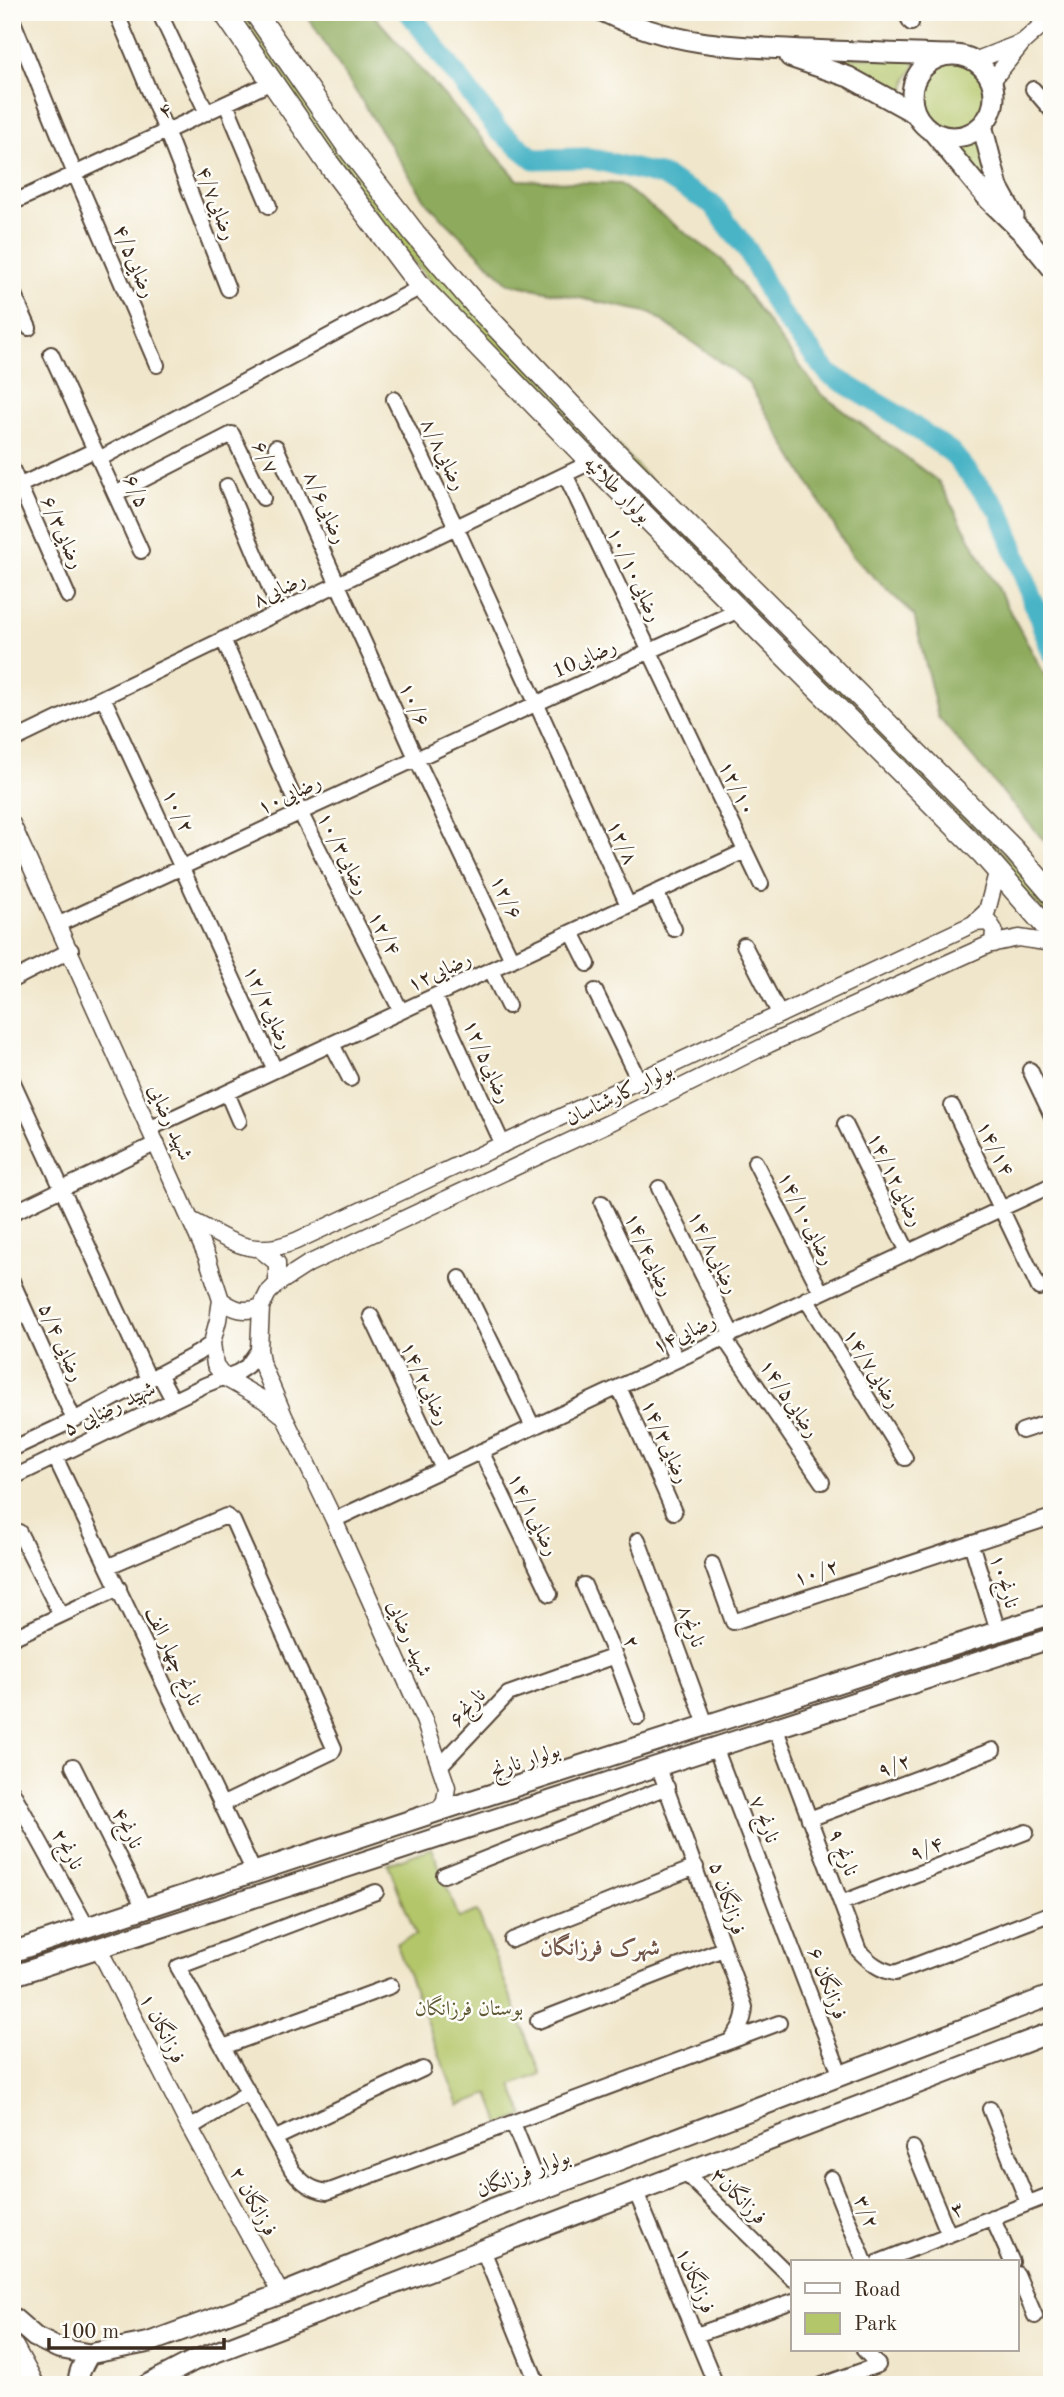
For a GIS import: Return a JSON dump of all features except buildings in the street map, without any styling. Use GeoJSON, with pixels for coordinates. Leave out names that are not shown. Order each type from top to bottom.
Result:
{"type":"FeatureCollection","features":[{"type":"Feature","properties":{"kind":"highway"},"geometry":{"type":"LineString","coordinates":[[12,2348],[32,2385]]}},
{"type":"Feature","properties":{"kind":"main road","name":"بولوار طلائیه"},"geometry":{"type":"LineString","coordinates":[[224,12],[328,163],[421,287],[591,462],[998,869],[1052,933]]}},
{"type":"Feature","properties":{"kind":"main road","name":"بولوار طلائیه"},"geometry":{"type":"LineString","coordinates":[[254,12],[348,147],[415,234],[474,303],[613,450],[1014,850],[1052,894]]}},
{"type":"Feature","properties":{"kind":"main road"},"geometry":{"type":"LineString","coordinates":[[604,12],[638,28],[669,37],[741,47],[812,63],[864,85],[916,114],[989,200],[1025,235],[1052,268]]}},
{"type":"Feature","properties":{"kind":"main road"},"geometry":{"type":"LineString","coordinates":[[741,47],[950,55],[974,61],[983,68],[991,82],[994,93],[993,107],[982,125],[974,132],[960,137],[946,137],[933,132]]}},
{"type":"Feature","properties":{"kind":"main road"},"geometry":{"type":"LineString","coordinates":[[916,114],[912,94],[917,77],[931,62],[950,55]]}},
{"type":"Feature","properties":{"kind":"main road"},"geometry":{"type":"LineString","coordinates":[[982,125],[998,187],[1025,235]]}},
{"type":"Feature","properties":{"kind":"main road","name":"بولوار نارنج"},"geometry":{"type":"LineString","coordinates":[[12,1952],[439,1811],[1052,1614]]}},
{"type":"Feature","properties":{"kind":"main road"},"geometry":{"type":"LineString","coordinates":[[12,1976],[1052,1638]]}},
{"type":"Feature","properties":{"kind":"main road"},"geometry":{"type":"LineString","coordinates":[[868,1673],[874,1695]]}},
{"type":"Feature","properties":{"kind":"main road","name":"بولوار فرزانگان"},"geometry":{"type":"LineString","coordinates":[[12,2317],[46,2343],[89,2354],[150,2342],[281,2294],[540,2190],[1052,1995]]}},
{"type":"Feature","properties":{"kind":"main road"},"geometry":{"type":"LineString","coordinates":[[991,2019],[1004,2051]]}},
{"type":"Feature","properties":{"kind":"main road"},"geometry":{"type":"LineString","coordinates":[[147,2385],[193,2361],[1052,2032]]}},
{"type":"Feature","properties":{"kind":"main road"},"geometry":{"type":"LineString","coordinates":[[79,2385],[81,2370],[89,2354]]}},
{"type":"Feature","properties":{"kind":"street","name":"رضایی۴/۷"},"geometry":{"type":"LineString","coordinates":[[116,12],[228,289]]}},
{"type":"Feature","properties":{"kind":"street"},"geometry":{"type":"LineString","coordinates":[[159,12],[207,113]]}},
{"type":"Feature","properties":{"kind":"street"},"geometry":{"type":"LineString","coordinates":[[991,82],[1023,42],[1052,16]]}},
{"type":"Feature","properties":{"kind":"street","name":"رضایی۴/۵"},"geometry":{"type":"LineString","coordinates":[[12,19],[157,365]]}},
{"type":"Feature","properties":{"kind":"street"},"geometry":{"type":"LineString","coordinates":[[974,61],[1023,42]]}},
{"type":"Feature","properties":{"kind":"street","name":"۴"},"geometry":{"type":"LineString","coordinates":[[12,203],[272,82]]}},
{"type":"Feature","properties":{"kind":"street"},"geometry":{"type":"LineString","coordinates":[[1033,89],[1052,111]]}},
{"type":"Feature","properties":{"kind":"street"},"geometry":{"type":"LineString","coordinates":[[226,104],[270,206]]}},
{"type":"Feature","properties":{"kind":"street"},"geometry":{"type":"LineString","coordinates":[[16,487],[97,454],[421,287]]}},
{"type":"Feature","properties":{"kind":"street"},"geometry":{"type":"LineString","coordinates":[[12,290],[29,328]]}},
{"type":"Feature","properties":{"kind":"street","name":"۶/۵"},"geometry":{"type":"LineString","coordinates":[[51,354],[141,551]]}},
{"type":"Feature","properties":{"kind":"street","name":"رضایی۸/۸"},"geometry":{"type":"LineString","coordinates":[[394,399],[536,703]]}},
{"type":"Feature","properties":{"kind":"street","name":"۶/۷"},"geometry":{"type":"LineString","coordinates":[[115,494],[232,434],[263,498]]}},
{"type":"Feature","properties":{"kind":"street","name":"رضایی۸/۶"},"geometry":{"type":"LineString","coordinates":[[276,447],[375,667]]}},
{"type":"Feature","properties":{"kind":"street","name":"رضایی۸"},"geometry":{"type":"LineString","coordinates":[[12,741],[591,462]]}},
{"type":"Feature","properties":{"kind":"street","name":"رضایی۶/۳"},"geometry":{"type":"LineString","coordinates":[[12,469],[16,487],[68,596]]}},
{"type":"Feature","properties":{"kind":"street","name":"رضایی۱۰/۱۰"},"geometry":{"type":"LineString","coordinates":[[566,476],[694,744]]}},
{"type":"Feature","properties":{"kind":"street"},"geometry":{"type":"LineString","coordinates":[[227,486],[279,612]]}},
{"type":"Feature","properties":{"kind":"street","name":"رضایی10"},"geometry":{"type":"LineString","coordinates":[[536,703],[740,610]]}},
{"type":"Feature","properties":{"kind":"street","name":"رضایی۱۰/۳"},"geometry":{"type":"LineString","coordinates":[[223,639],[300,813],[350,912]]}},
{"type":"Feature","properties":{"kind":"street","name":"۱۰/۶"},"geometry":{"type":"LineString","coordinates":[[375,667],[463,853]]}},
{"type":"Feature","properties":{"kind":"street","name":"۱۰/۲"},"geometry":{"type":"LineString","coordinates":[[103,697],[225,962]]}},
{"type":"Feature","properties":{"kind":"street","name":"رضایی۱۰"},"geometry":{"type":"LineString","coordinates":[[59,924],[536,703]]}},
{"type":"Feature","properties":{"kind":"street","name":"۱۲/۸"},"geometry":{"type":"LineString","coordinates":[[536,703],[628,905]]}},
{"type":"Feature","properties":{"kind":"street","name":"۱۲/۱۰"},"geometry":{"type":"LineString","coordinates":[[694,744],[761,884]]}},
{"type":"Feature","properties":{"kind":"street","name":"شهید رضایی"},"geometry":{"type":"LineString","coordinates":[[12,824],[207,1257],[221,1300],[212,1343]]}},
{"type":"Feature","properties":{"kind":"street","name":"رضایی۱۲"},"geometry":{"type":"LineString","coordinates":[[12,1213],[63,1189],[227,1093],[745,851]]}},
{"type":"Feature","properties":{"kind":"street","name":"۱۲/۶"},"geometry":{"type":"LineString","coordinates":[[463,853],[512,960]]}},
{"type":"Feature","properties":{"kind":"street"},"geometry":{"type":"LineString","coordinates":[[974,923],[987,911],[998,869]]}},
{"type":"Feature","properties":{"kind":"street"},"geometry":{"type":"LineString","coordinates":[[656,892],[674,929]]}},
{"type":"Feature","properties":{"kind":"street","name":"۱۲/۴"},"geometry":{"type":"LineString","coordinates":[[350,912],[401,1011]]}},
{"type":"Feature","properties":{"kind":"street"},"geometry":{"type":"LineString","coordinates":[[974,923],[989,922],[994,930],[993,944]]}},
{"type":"Feature","properties":{"kind":"street","name":"بولوار کارشناسان"},"geometry":{"type":"LineString","coordinates":[[191,1220],[232,1242],[261,1250],[279,1248],[974,923]]}},
{"type":"Feature","properties":{"kind":"street"},"geometry":{"type":"LineString","coordinates":[[572,932],[588,964]]}},
{"type":"Feature","properties":{"kind":"street","name":"بولوار کارشناسان"},"geometry":{"type":"LineString","coordinates":[[261,1307],[268,1293],[277,1284],[308,1264],[611,1122],[769,1044],[993,944],[1019,938],[1052,943]]}},
{"type":"Feature","properties":{"kind":"street"},"geometry":{"type":"LineString","coordinates":[[744,944],[779,1015]]}},
{"type":"Feature","properties":{"kind":"street"},"geometry":{"type":"LineString","coordinates":[[12,980],[71,950]]}},
{"type":"Feature","properties":{"kind":"street","name":"رضایی۱۲/۲"},"geometry":{"type":"LineString","coordinates":[[225,962],[275,1070]]}},
{"type":"Feature","properties":{"kind":"street"},"geometry":{"type":"LineString","coordinates":[[491,970],[508,1006]]}},
{"type":"Feature","properties":{"kind":"street"},"geometry":{"type":"LineString","coordinates":[[595,991],[639,1081]]}},
{"type":"Feature","properties":{"kind":"street","name":"رضایی۱۲/۵"},"geometry":{"type":"LineString","coordinates":[[435,996],[503,1145]]}},
{"type":"Feature","properties":{"kind":"street"},"geometry":{"type":"LineString","coordinates":[[332,1044],[349,1079]]}},
{"type":"Feature","properties":{"kind":"street"},"geometry":{"type":"LineString","coordinates":[[1030,1070],[1052,1116]]}},
{"type":"Feature","properties":{"kind":"street"},"geometry":{"type":"LineString","coordinates":[[12,1080],[154,1376],[173,1400]]}},
{"type":"Feature","properties":{"kind":"street"},"geometry":{"type":"LineString","coordinates":[[227,1093],[239,1121]]}},
{"type":"Feature","properties":{"kind":"street","name":"۱۴/۱۴"},"geometry":{"type":"LineString","coordinates":[[952,1106],[1039,1287]]}},
{"type":"Feature","properties":{"kind":"street","name":"رضایی۱۴/۱۲"},"geometry":{"type":"LineString","coordinates":[[845,1124],[908,1252]]}},
{"type":"Feature","properties":{"kind":"street","name":"رضایی۱۴/۱۰"},"geometry":{"type":"LineString","coordinates":[[755,1162],[821,1292]]}},
{"type":"Feature","properties":{"kind":"street","name":"رضایی۱۴"},"geometry":{"type":"LineString","coordinates":[[334,1520],[1052,1185]]}},
{"type":"Feature","properties":{"kind":"street","name":"رضایی۱۴/۸"},"geometry":{"type":"LineString","coordinates":[[659,1188],[728,1336]]}},
{"type":"Feature","properties":{"kind":"street","name":"رضایی۱۴/۴"},"geometry":{"type":"LineString","coordinates":[[603,1203],[677,1360]]}},
{"type":"Feature","properties":{"kind":"street"},"geometry":{"type":"LineString","coordinates":[[296,1241],[292,1248],[292,1257],[295,1261],[308,1264]]}},
{"type":"Feature","properties":{"kind":"street"},"geometry":{"type":"LineString","coordinates":[[207,1257],[215,1247],[232,1242]]}},
{"type":"Feature","properties":{"kind":"street"},"geometry":{"type":"LineString","coordinates":[[261,1250],[277,1263],[277,1284]]}},
{"type":"Feature","properties":{"kind":"street"},"geometry":{"type":"LineString","coordinates":[[460,1278],[533,1427]]}},
{"type":"Feature","properties":{"kind":"street","name":"رضایی ۵/۴"},"geometry":{"type":"LineString","coordinates":[[12,1281],[74,1420]]}},
{"type":"Feature","properties":{"kind":"street","name":"رضایی۱۴/۷"},"geometry":{"type":"LineString","coordinates":[[806,1299],[905,1458]]}},
{"type":"Feature","properties":{"kind":"street"},"geometry":{"type":"LineString","coordinates":[[221,1300],[240,1311],[261,1307],[259,1349]]}},
{"type":"Feature","properties":{"kind":"street","name":"رضایی۱۴/۲"},"geometry":{"type":"LineString","coordinates":[[371,1316],[443,1469]]}},
{"type":"Feature","properties":{"kind":"street","name":"رضایی۱۴/۵"},"geometry":{"type":"LineString","coordinates":[[728,1336],[822,1482]]}},
{"type":"Feature","properties":{"kind":"street"},"geometry":{"type":"LineString","coordinates":[[212,1343],[215,1364],[225,1378]]}},
{"type":"Feature","properties":{"kind":"street","name":"شهید رضایی ۵"},"geometry":{"type":"LineString","coordinates":[[12,1449],[74,1420],[212,1343]]}},
{"type":"Feature","properties":{"kind":"street","name":"شهید رضایی"},"geometry":{"type":"LineString","coordinates":[[259,1349],[261,1362],[284,1416],[424,1720],[441,1765]]}},
{"type":"Feature","properties":{"kind":"street","name":"شهید رضایی ۵"},"geometry":{"type":"LineString","coordinates":[[12,1478],[173,1400],[225,1378],[247,1366],[259,1349]]}},
{"type":"Feature","properties":{"kind":"street","name":"شهید رضایی"},"geometry":{"type":"LineString","coordinates":[[225,1378],[264,1399],[284,1416]]}},
{"type":"Feature","properties":{"kind":"street","name":"رضایی۱۴/۳"},"geometry":{"type":"LineString","coordinates":[[619,1387],[674,1512]]}},
{"type":"Feature","properties":{"kind":"street"},"geometry":{"type":"LineString","coordinates":[[1022,1431],[1052,1421]]}},
{"type":"Feature","properties":{"kind":"street","name":"۱۴/۱رضایی"},"geometry":{"type":"LineString","coordinates":[[481,1451],[550,1594]]}},
{"type":"Feature","properties":{"kind":"street","name":"نارنج چهار الف"},"geometry":{"type":"LineString","coordinates":[[55,1457],[254,1872]]}},
{"type":"Feature","properties":{"kind":"street"},"geometry":{"type":"LineString","coordinates":[[108,1566],[226,1516],[233,1521],[334,1748],[332,1752],[221,1805]]}},
{"type":"Feature","properties":{"kind":"street"},"geometry":{"type":"LineString","coordinates":[[971,1543],[1052,1517]]}},
{"type":"Feature","properties":{"kind":"street"},"geometry":{"type":"LineString","coordinates":[[19,1532],[61,1615]]}},
{"type":"Feature","properties":{"kind":"street","name":"نارنج۸"},"geometry":{"type":"LineString","coordinates":[[638,1540],[707,1727]]}},
{"type":"Feature","properties":{"kind":"street","name":"۱۰/۲"},"geometry":{"type":"LineString","coordinates":[[712,1564],[733,1622],[971,1543]]}},
{"type":"Feature","properties":{"kind":"street","name":"نارنج۱۰"},"geometry":{"type":"LineString","coordinates":[[971,1543],[998,1631]]}},
{"type":"Feature","properties":{"kind":"street","name":"۲"},"geometry":{"type":"LineString","coordinates":[[584,1585],[638,1717]]}},
{"type":"Feature","properties":{"kind":"street"},"geometry":{"type":"LineString","coordinates":[[12,1638],[119,1588]]}},
{"type":"Feature","properties":{"kind":"street","name":"نارنج۶"},"geometry":{"type":"LineString","coordinates":[[441,1765],[508,1694],[615,1656]]}},
{"type":"Feature","properties":{"kind":"street","name":"نارنج ۹"},"geometry":{"type":"LineString","coordinates":[[775,1727],[859,1951],[872,1965],[895,1973],[1052,1913]]}},
{"type":"Feature","properties":{"kind":"street","name":"نارنج ۷"},"geometry":{"type":"LineString","coordinates":[[715,1747],[776,1905]]}},
{"type":"Feature","properties":{"kind":"street","name":"۹/۲"},"geometry":{"type":"LineString","coordinates":[[809,1819],[993,1750]]}},
{"type":"Feature","properties":{"kind":"street"},"geometry":{"type":"LineString","coordinates":[[439,1811],[445,1800],[447,1787],[441,1765]]}},
{"type":"Feature","properties":{"kind":"street","name":"فرزانگان ۵"},"geometry":{"type":"LineString","coordinates":[[658,1765],[745,2007],[745,2018],[729,2042]]}},
{"type":"Feature","properties":{"kind":"street","name":"نارنج۴"},"geometry":{"type":"LineString","coordinates":[[73,1766],[144,1908]]}},
{"type":"Feature","properties":{"kind":"street"},"geometry":{"type":"LineString","coordinates":[[444,1875],[667,1787]]}},
{"type":"Feature","properties":{"kind":"street","name":"نارنج۲"},"geometry":{"type":"LineString","coordinates":[[12,1791],[87,1927]]}},
{"type":"Feature","properties":{"kind":"street","name":"۹/۴"},"geometry":{"type":"LineString","coordinates":[[841,1903],[1026,1832]]}},
{"type":"Feature","properties":{"kind":"street"},"geometry":{"type":"LineString","coordinates":[[512,1940],[696,1867]]}},
{"type":"Feature","properties":{"kind":"street"},"geometry":{"type":"LineString","coordinates":[[376,1892],[178,1967],[292,2170],[303,2184],[313,2190],[327,2192],[779,2023]]}},
{"type":"Feature","properties":{"kind":"street","name":"فرزانگان ۶"},"geometry":{"type":"LineString","coordinates":[[776,1905],[841,2076]]}},
{"type":"Feature","properties":{"kind":"street","name":"فرزانگان ۱"},"geometry":{"type":"LineString","coordinates":[[98,1947],[190,2128]]}},
{"type":"Feature","properties":{"kind":"street"},"geometry":{"type":"LineString","coordinates":[[538,2021],[723,1949]]}},
{"type":"Feature","properties":{"kind":"street"},"geometry":{"type":"LineString","coordinates":[[223,2047],[391,1986]]}},
{"type":"Feature","properties":{"kind":"street"},"geometry":{"type":"LineString","coordinates":[[276,2138],[423,2069]]}},
{"type":"Feature","properties":{"kind":"street"},"geometry":{"type":"LineString","coordinates":[[190,2128],[249,2092]]}},
{"type":"Feature","properties":{"kind":"street"},"geometry":{"type":"LineString","coordinates":[[990,2109],[1028,2203]]}},
{"type":"Feature","properties":{"kind":"street"},"geometry":{"type":"LineString","coordinates":[[513,2123],[540,2190]]}},
{"type":"Feature","properties":{"kind":"street","name":"فرزانگان ۲"},"geometry":{"type":"LineString","coordinates":[[190,2128],[281,2294]]}},
{"type":"Feature","properties":{"kind":"street"},"geometry":{"type":"LineString","coordinates":[[913,2148],[948,2235]]}},
{"type":"Feature","properties":{"kind":"street","name":"فرزانگان۳"},"geometry":{"type":"LineString","coordinates":[[685,2173],[791,2277]]}},
{"type":"Feature","properties":{"kind":"street","name":"۳/۲"},"geometry":{"type":"LineString","coordinates":[[831,2178],[864,2260]]}},
{"type":"Feature","properties":{"kind":"street","name":"فرزانگان۱"},"geometry":{"type":"LineString","coordinates":[[636,2192],[716,2385]]}},
{"type":"Feature","properties":{"kind":"street","name":"۳"},"geometry":{"type":"LineString","coordinates":[[890,2260],[916,2255],[948,2235],[1052,2194]]}},
{"type":"Feature","properties":{"kind":"street"},"geometry":{"type":"LineString","coordinates":[[992,2217],[1011,2260]]}},
{"type":"Feature","properties":{"kind":"street"},"geometry":{"type":"LineString","coordinates":[[483,2250],[538,2385]]}},
{"type":"Feature","properties":{"kind":"street"},"geometry":{"type":"LineString","coordinates":[[1018,2276],[1035,2316]]}},
{"type":"Feature","properties":{"kind":"street"},"geometry":{"type":"LineString","coordinates":[[696,2335],[791,2302]]}},
{"type":"Feature","properties":{"kind":"street"},"geometry":{"type":"LineString","coordinates":[[822,2385],[878,2365],[866,2352]]}},
{"type":"Feature","properties":{"kind":"green space"},"geometry":{"type":"Polygon","coordinates":[[[231,12],[239,12],[249,22],[321,122],[828,674],[1052,903],[1052,920],[909,770],[449,303],[387,230],[231,12]]]}},
{"type":"Feature","properties":{"kind":"green space"},"geometry":{"type":"Polygon","coordinates":[[[305,12],[371,12],[518,180],[620,184],[722,260],[820,393],[939,482],[1052,688],[1052,850],[938,717],[914,615],[853,557],[747,381],[651,313],[508,283],[427,203],[305,12]]]}},
{"type":"Feature","properties":{"kind":"green space"},"geometry":{"type":"Polygon","coordinates":[[[831,56],[912,59],[916,65],[907,79],[904,95],[900,97],[831,56]]]}},
{"type":"Feature","properties":{"kind":"green space"},"geometry":{"type":"Polygon","coordinates":[[[947,62],[961,62],[973,67],[983,77],[988,96],[983,115],[973,125],[961,130],[947,130],[935,125],[925,115],[920,103],[920,89],[925,77],[935,67],[947,62]]]}},
{"type":"Feature","properties":{"kind":"green space"},"geometry":{"type":"Polygon","coordinates":[[[983,139],[988,188],[956,146],[983,139]]]}},
{"type":"Feature","properties":{"kind":"green space","name":"بوستان فرزانگان"},"geometry":{"type":"Polygon","coordinates":[[[432,1848],[459,1918],[477,1911],[541,2074],[512,2085],[524,2116],[501,2125],[489,2094],[459,2105],[396,1943],[416,1935],[388,1864],[432,1848]]]}},
{"type":"Feature","properties":{"kind":"waterway"},"geometry":{"type":"LineString","coordinates":[[409,12],[498,130],[534,159],[589,158],[663,176],[712,204],[748,251],[778,310],[829,374],[894,413],[951,452],[1000,511],[1052,653]]}},
{"type":"Feature","properties":{"kind":"district","name":"شهرک فرزانگان"},"geometry":{"type":"Point","coordinates":[600,1947]}}]}
